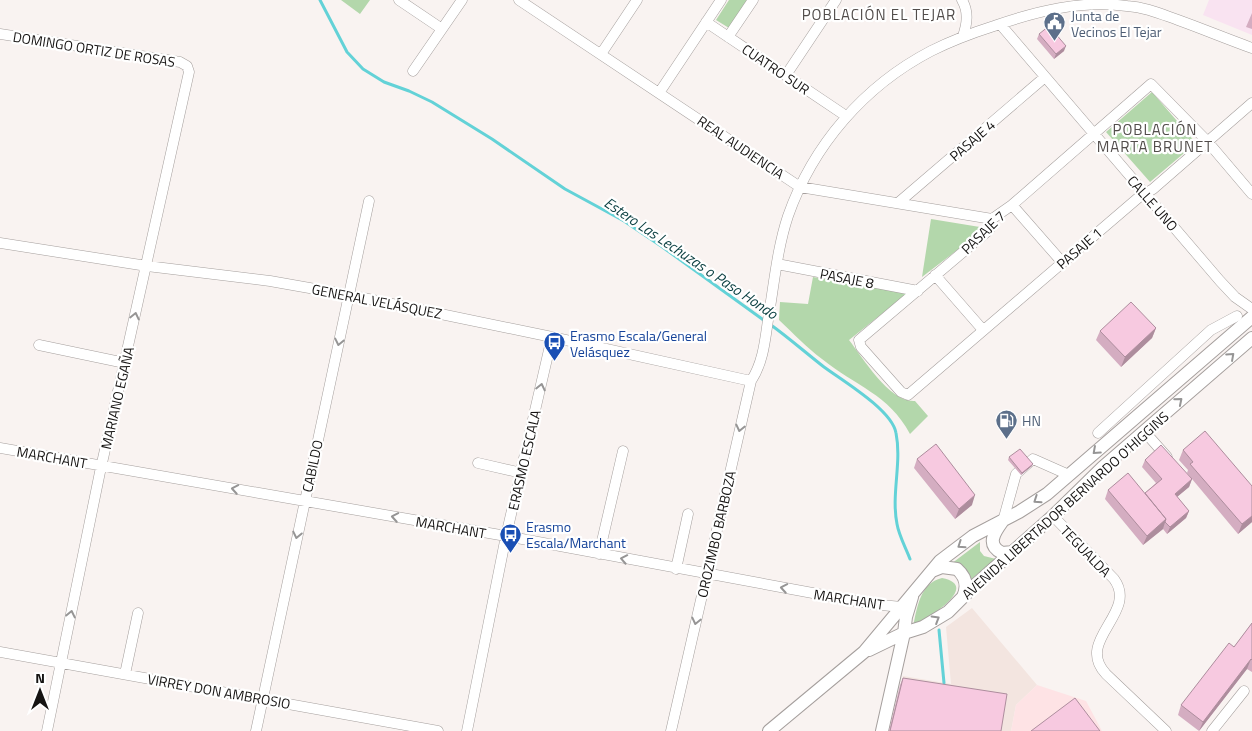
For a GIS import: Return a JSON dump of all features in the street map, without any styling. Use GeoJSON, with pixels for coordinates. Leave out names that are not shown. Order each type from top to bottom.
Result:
{"type":"FeatureCollection","features":[{"type":"Feature","properties":{"kind":"main road","name":"AVENIDA LIBERTADOR BERNARDO O'HIGGINS"},"geometry":{"type":"LineString","coordinates":[[769,731],[864,652],[940,561],[979,533],[1035,502],[1069,475],[1114,427],[1252,316]]}},
{"type":"Feature","properties":{"kind":"main road","name":"AVENIDA LIBERTADOR BERNARDO O'HIGGINS"},"geometry":{"type":"LineString","coordinates":[[864,652],[934,621],[948,612],[1053,516],[1097,472],[1252,338]]}},
{"type":"Feature","properties":{"kind":"main road"},"geometry":{"type":"LineString","coordinates":[[1003,521],[994,534],[994,546],[1002,553],[1014,552]]}},
{"type":"Feature","properties":{"kind":"main road"},"geometry":{"type":"LineString","coordinates":[[930,572],[947,566],[956,569],[965,580],[966,589],[963,597]]}},
{"type":"Feature","properties":{"kind":"main road"},"geometry":{"type":"LineString","coordinates":[[882,731],[907,612],[917,589]]}},
{"type":"Feature","properties":{"kind":"street"},"geometry":{"type":"LineString","coordinates":[[399,0],[442,29]]}},
{"type":"Feature","properties":{"kind":"street"},"geometry":{"type":"LineString","coordinates":[[413,71],[462,0]]}},
{"type":"Feature","properties":{"kind":"street","name":"REAL AUDIENCIA"},"geometry":{"type":"LineString","coordinates":[[519,0],[800,187],[992,219]]}},
{"type":"Feature","properties":{"kind":"street"},"geometry":{"type":"LineString","coordinates":[[601,54],[637,0]]}},
{"type":"Feature","properties":{"kind":"street"},"geometry":{"type":"LineString","coordinates":[[659,93],[721,0]]}},
{"type":"Feature","properties":{"kind":"street"},"geometry":{"type":"LineString","coordinates":[[728,37],[753,0]]}},
{"type":"Feature","properties":{"kind":"street"},"geometry":{"type":"LineString","coordinates":[[786,75],[836,0]]}},
{"type":"Feature","properties":{"kind":"street"},"geometry":{"type":"LineString","coordinates":[[962,0],[968,22],[964,36]]}},
{"type":"Feature","properties":{"kind":"street","name":"OROZIMBO BARBOZA"},"geometry":{"type":"LineString","coordinates":[[671,731],[751,381],[758,368],[765,338],[780,242],[800,187],[823,146],[846,116],[871,92],[899,70],[930,51],[964,36],[1049,5],[1143,4],[1252,48]]}},
{"type":"Feature","properties":{"kind":"street","name":"CUATRO SUR"},"geometry":{"type":"LineString","coordinates":[[706,22],[846,116]]}},
{"type":"Feature","properties":{"kind":"street","name":"CALLE UNO"},"geometry":{"type":"LineString","coordinates":[[1000,24],[1220,282],[1235,297],[1252,309]]}},
{"type":"Feature","properties":{"kind":"street","name":"DOMINGO ORTIZ DE ROSAS"},"geometry":{"type":"LineString","coordinates":[[0,34],[180,62],[187,66]]}},
{"type":"Feature","properties":{"kind":"street","name":"MARIANO EGAÑA"},"geometry":{"type":"LineString","coordinates":[[47,731],[102,466],[188,75],[187,66]]}},
{"type":"Feature","properties":{"kind":"street","name":"PASAJE 4"},"geometry":{"type":"LineString","coordinates":[[898,203],[1045,77]]}},
{"type":"Feature","properties":{"kind":"street","name":"PASAJE 7"},"geometry":{"type":"LineString","coordinates":[[908,395],[901,392],[868,355],[861,347],[859,340],[989,230],[992,219],[1012,204],[1093,133],[1151,84],[1207,141]]}},
{"type":"Feature","properties":{"kind":"street","name":"PASAJE 1"},"geometry":{"type":"LineString","coordinates":[[908,395],[1062,262],[1138,198],[1153,189],[1252,103]]}},
{"type":"Feature","properties":{"kind":"street"},"geometry":{"type":"LineString","coordinates":[[1207,141],[1252,194]]}},
{"type":"Feature","properties":{"kind":"street","name":"CABILDO"},"geometry":{"type":"LineString","coordinates":[[256,731],[369,201]]}},
{"type":"Feature","properties":{"kind":"street"},"geometry":{"type":"LineString","coordinates":[[1012,204],[1062,262]]}},
{"type":"Feature","properties":{"kind":"street","name":"GENERAL VELÁSQUEZ"},"geometry":{"type":"LineString","coordinates":[[0,243],[147,266],[270,281],[349,295],[751,381]]}},
{"type":"Feature","properties":{"kind":"street","name":"PASAJE 8"},"geometry":{"type":"LineString","coordinates":[[777,264],[918,291]]}},
{"type":"Feature","properties":{"kind":"street"},"geometry":{"type":"LineString","coordinates":[[935,275],[983,330]]}},
{"type":"Feature","properties":{"kind":"street","name":"AVENIDA LIBERTADOR BERNARDO O'HIGGINS"},"geometry":{"type":"LineString","coordinates":[[1098,433],[1114,427],[1211,330],[1237,316]]}},
{"type":"Feature","properties":{"kind":"street"},"geometry":{"type":"LineString","coordinates":[[1211,330],[1225,339]]}},
{"type":"Feature","properties":{"kind":"street","name":"ERASMO ESCALA"},"geometry":{"type":"LineString","coordinates":[[467,731],[506,536],[552,337]]}},
{"type":"Feature","properties":{"kind":"street"},"geometry":{"type":"LineString","coordinates":[[39,346],[125,363]]}},
{"type":"Feature","properties":{"kind":"street"},"geometry":{"type":"LineString","coordinates":[[1144,431],[1174,465]]}},
{"type":"Feature","properties":{"kind":"street","name":"MARCHANT"},"geometry":{"type":"LineString","coordinates":[[0,448],[506,536],[872,604],[901,607]]}},
{"type":"Feature","properties":{"kind":"street"},"geometry":{"type":"LineString","coordinates":[[599,554],[623,451]]}},
{"type":"Feature","properties":{"kind":"street"},"geometry":{"type":"LineString","coordinates":[[1003,521],[1016,474],[1034,459],[1069,475]]}},
{"type":"Feature","properties":{"kind":"street"},"geometry":{"type":"LineString","coordinates":[[478,464],[522,473]]}},
{"type":"Feature","properties":{"kind":"street"},"geometry":{"type":"LineString","coordinates":[[676,569],[688,514]]}},
{"type":"Feature","properties":{"kind":"street","name":"TEGUALDA"},"geometry":{"type":"LineString","coordinates":[[1053,516],[1114,579],[1119,587],[1121,597],[1118,607],[1098,644],[1096,655],[1099,666],[1166,731]]}},
{"type":"Feature","properties":{"kind":"street"},"geometry":{"type":"LineString","coordinates":[[125,674],[138,613]]}},
{"type":"Feature","properties":{"kind":"street","name":"VIRREY DON AMBROSIO"},"geometry":{"type":"LineString","coordinates":[[0,652],[438,731]]}},
{"type":"Feature","properties":{"kind":"street"},"geometry":{"type":"LineString","coordinates":[[1212,731],[1244,691]]}},
{"type":"Feature","properties":{"kind":"shaded area"},"geometry":{"type":"Polygon","coordinates":[[[1209,0],[1252,0],[1252,35],[1203,15],[1209,0]]]}},
{"type":"Feature","properties":{"kind":"shaded area"},"geometry":{"type":"Polygon","coordinates":[[[972,608],[1037,685],[1016,705],[1011,731],[890,731],[903,676],[951,684],[946,627],[972,608]]]}},
{"type":"Feature","properties":{"kind":"shaded area"},"geometry":{"type":"Polygon","coordinates":[[[1037,685],[1086,701],[1102,731],[1011,731],[1016,705],[1037,685]]]}},
{"type":"Feature","properties":{"kind":"green space"},"geometry":{"type":"Polygon","coordinates":[[[341,0],[370,0],[360,14],[341,0]]]}},
{"type":"Feature","properties":{"kind":"green space"},"geometry":{"type":"Polygon","coordinates":[[[729,0],[747,0],[729,28],[716,20],[729,0]]]}},
{"type":"Feature","properties":{"kind":"green space"},"geometry":{"type":"Polygon","coordinates":[[[1152,92],[1196,143],[1150,182],[1106,132],[1152,92]]]}},
{"type":"Feature","properties":{"kind":"green space"},"geometry":{"type":"Polygon","coordinates":[[[931,219],[986,228],[922,277],[931,219]]]}},
{"type":"Feature","properties":{"kind":"green space"},"geometry":{"type":"Polygon","coordinates":[[[813,277],[908,293],[849,340],[869,368],[887,387],[896,395],[906,400],[915,401],[928,416],[910,434],[902,420],[882,400],[816,355],[779,320],[780,302],[808,304],[813,277]]]}},
{"type":"Feature","properties":{"kind":"green space"},"geometry":{"type":"Polygon","coordinates":[[[980,542],[980,551],[984,556],[996,559],[970,580],[966,570],[951,564],[980,542]]]}},
{"type":"Feature","properties":{"kind":"green space"},"geometry":{"type":"Polygon","coordinates":[[[942,578],[953,582],[956,588],[954,595],[938,611],[913,627],[918,604],[924,591],[929,585],[942,578]]]}},
{"type":"Feature","properties":{"kind":"building"},"geometry":{"type":"Polygon","coordinates":[[[1049,26],[1066,46],[1056,54],[1039,34],[1049,26]]]}},
{"type":"Feature","properties":{"kind":"building"},"geometry":{"type":"Polygon","coordinates":[[[1131,302],[1156,328],[1125,357],[1100,331],[1131,302]]]}},
{"type":"Feature","properties":{"kind":"building"},"geometry":{"type":"Polygon","coordinates":[[[1205,431],[1252,486],[1252,516],[1242,524],[1190,464],[1193,462],[1183,450],[1205,431]]]}},
{"type":"Feature","properties":{"kind":"building"},"geometry":{"type":"Polygon","coordinates":[[[936,444],[975,495],[959,509],[917,459],[936,444]]]}},
{"type":"Feature","properties":{"kind":"building"},"geometry":{"type":"Polygon","coordinates":[[[1161,445],[1192,479],[1175,494],[1189,511],[1170,527],[1165,522],[1166,519],[1145,493],[1162,479],[1145,460],[1161,445]]]}},
{"type":"Feature","properties":{"kind":"building"},"geometry":{"type":"Polygon","coordinates":[[[1020,449],[1033,464],[1022,473],[1009,457],[1020,449]]]}},
{"type":"Feature","properties":{"kind":"building"},"geometry":{"type":"Polygon","coordinates":[[[1128,473],[1166,519],[1147,536],[1108,490],[1128,473]]]}},
{"type":"Feature","properties":{"kind":"building"},"geometry":{"type":"Polygon","coordinates":[[[1252,623],[1252,660],[1203,722],[1181,705],[1229,643],[1234,647],[1252,623]]]}},
{"type":"Feature","properties":{"kind":"building"},"geometry":{"type":"Polygon","coordinates":[[[903,678],[1007,694],[1001,731],[890,731],[903,678]]]}},
{"type":"Feature","properties":{"kind":"building"},"geometry":{"type":"Polygon","coordinates":[[[1075,698],[1100,731],[1031,731],[1075,698]]]}},
{"type":"Feature","properties":{"kind":"waterway","name":"Estero Las Lechuzas o Paso Hondo"},"geometry":{"type":"LineString","coordinates":[[320,0],[347,52],[363,69],[384,82],[432,102],[492,139],[565,189],[624,221],[765,321]]}},
{"type":"Feature","properties":{"kind":"waterway","name":"Estero Las Lechuzas o Paso Hondo"},"geometry":{"type":"LineString","coordinates":[[771,325],[866,397],[893,424],[898,444],[895,513],[899,533],[910,559]]}},
{"type":"Feature","properties":{"kind":"waterway","name":"Estero Las Lechuzas o Paso Hondo"},"geometry":{"type":"LineString","coordinates":[[939,630],[944,683]]}},
{"type":"Feature","properties":{"kind":"place","name":"Junta de Vecinos El Tejar"},"geometry":{"type":"Point","coordinates":[1055,42]}},
{"type":"Feature","properties":{"kind":"place","name":"Erasmo Escala/General Velásquez"},"geometry":{"type":"Point","coordinates":[554,362]}},
{"type":"Feature","properties":{"kind":"place","name":"HN"},"geometry":{"type":"Point","coordinates":[1006,439]}},
{"type":"Feature","properties":{"kind":"place","name":"Erasmo Escala/Marchant"},"geometry":{"type":"Point","coordinates":[510,553]}},
{"type":"Feature","properties":{"kind":"district","name":"POBLACIÓN EL TEJAR"},"geometry":{"type":"Point","coordinates":[879,14]}},
{"type":"Feature","properties":{"kind":"district","name":"POBLACIÓN MARTA BRUNET"},"geometry":{"type":"Point","coordinates":[1155,138]}}]}
